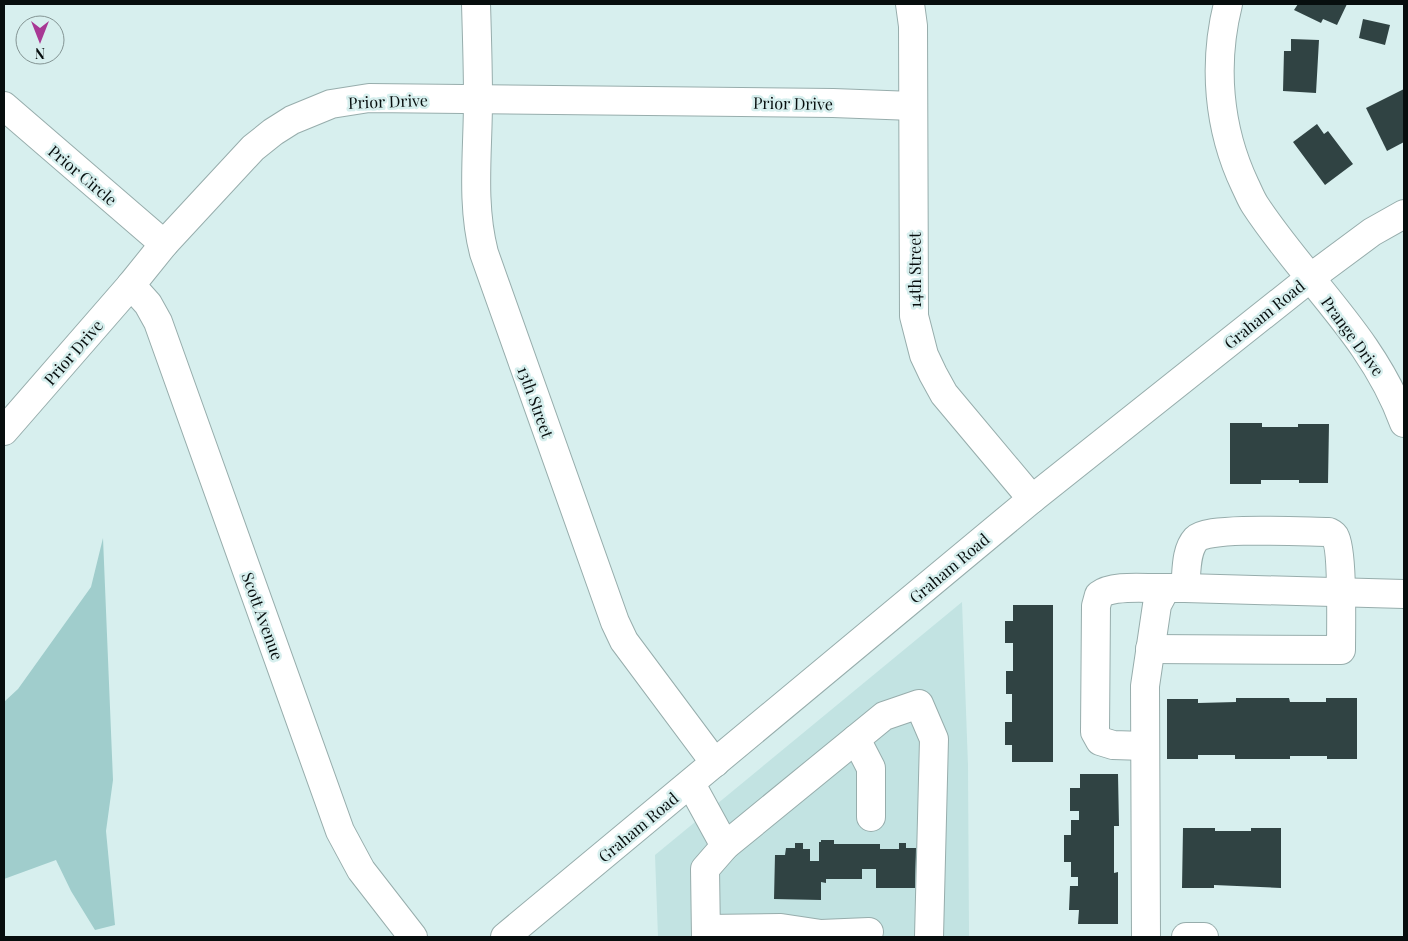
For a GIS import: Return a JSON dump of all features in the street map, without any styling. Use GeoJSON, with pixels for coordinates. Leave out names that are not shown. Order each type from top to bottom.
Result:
{"type":"FeatureCollection","features":[{"type":"Feature","properties":{"kind":"street","name":"13th Street"},"geometry":{"type":"LineString","coordinates":[[476,4],[478,99],[476,195],[479,234],[518,350],[615,622],[624,641],[716,764]]}},
{"type":"Feature","properties":{"kind":"street","name":"14th Street"},"geometry":{"type":"LineString","coordinates":[[910,4],[913,26],[914,316],[924,355],[944,394],[1032,499]]}},
{"type":"Feature","properties":{"kind":"street","name":"Prange Drive"},"geometry":{"type":"LineString","coordinates":[[1228,4],[1222,30],[1220,88],[1229,146],[1236,166],[1254,204],[1310,278],[1361,340],[1396,399],[1404,423]]}},
{"type":"Feature","properties":{"kind":"street","name":"Prior Drive"},"geometry":{"type":"LineString","coordinates":[[4,431],[131,285],[164,244],[253,148],[292,120],[331,104],[369,98],[833,103],[913,106]]}},
{"type":"Feature","properties":{"kind":"street","name":"Prior Circle"},"geometry":{"type":"LineString","coordinates":[[4,106],[164,244]]}},
{"type":"Feature","properties":{"kind":"street","name":"Graham Road"},"geometry":{"type":"LineString","coordinates":[[505,937],[716,764],[1032,499],[1310,278],[1372,232],[1404,214]]}},
{"type":"Feature","properties":{"kind":"street","name":"Scott Avenue"},"geometry":{"type":"LineString","coordinates":[[131,285],[148,304],[158,322],[340,831],[361,870],[413,937]]}},
{"type":"Feature","properties":{"kind":"street"},"geometry":{"type":"LineString","coordinates":[[1146,937],[1145,686],[1150,649],[1156,605],[1175,588],[1196,538],[1207,533],[1229,531],[1329,532],[1335,537],[1338,548],[1341,592],[1341,650],[1150,649]]}},
{"type":"Feature","properties":{"kind":"street"},"geometry":{"type":"LineString","coordinates":[[1145,746],[1113,745],[1100,741],[1095,732],[1096,606],[1099,596],[1104,592],[1114,589],[1175,588],[1404,594]]}},
{"type":"Feature","properties":{"kind":"street"},"geometry":{"type":"LineString","coordinates":[[869,932],[821,936],[782,928],[706,933],[706,869],[725,846],[884,716],[919,704],[934,739],[929,937]]}},
{"type":"Feature","properties":{"kind":"street"},"geometry":{"type":"LineString","coordinates":[[856,739],[871,768],[871,817]]}},
{"type":"Feature","properties":{"kind":"street"},"geometry":{"type":"LineString","coordinates":[[691,784],[725,846]]}},
{"type":"Feature","properties":{"kind":"street"},"geometry":{"type":"LineString","coordinates":[[1186,937],[1204,937]]}},
{"type":"Feature","properties":{"kind":"shaded area"},"geometry":{"type":"Polygon","coordinates":[[[103,538],[113,780],[106,831],[115,925],[95,930],[71,891],[56,860],[4,879],[4,702],[18,689],[91,587],[103,538]]]}},
{"type":"Feature","properties":{"kind":"shaded area"},"geometry":{"type":"Polygon","coordinates":[[[962,602],[968,765],[969,937],[658,937],[655,855],[962,602]]]}},
{"type":"Feature","properties":{"kind":"building"},"geometry":{"type":"Polygon","coordinates":[[[1298,4],[1347,4],[1337,25],[1323,19],[1321,23],[1294,10],[1298,4]]]}},
{"type":"Feature","properties":{"kind":"building"},"geometry":{"type":"Polygon","coordinates":[[[1363,19],[1390,25],[1385,45],[1359,38],[1363,19]]]}},
{"type":"Feature","properties":{"kind":"building"},"geometry":{"type":"Polygon","coordinates":[[[1291,39],[1319,40],[1316,93],[1283,91],[1284,51],[1291,51],[1291,39]]]}},
{"type":"Feature","properties":{"kind":"building"},"geometry":{"type":"Polygon","coordinates":[[[1404,89],[1404,142],[1387,151],[1366,108],[1404,89]]]}},
{"type":"Feature","properties":{"kind":"building"},"geometry":{"type":"Polygon","coordinates":[[[1317,124],[1324,134],[1328,131],[1353,164],[1325,185],[1293,142],[1317,124]]]}},
{"type":"Feature","properties":{"kind":"building"},"geometry":{"type":"Polygon","coordinates":[[[1230,423],[1262,423],[1262,427],[1298,427],[1298,424],[1329,424],[1328,483],[1299,483],[1299,480],[1261,480],[1261,484],[1230,484],[1230,423]]]}},
{"type":"Feature","properties":{"kind":"building"},"geometry":{"type":"Polygon","coordinates":[[[1013,605],[1053,605],[1053,762],[1012,762],[1012,745],[1005,745],[1005,722],[1012,722],[1012,694],[1006,694],[1006,671],[1013,671],[1013,643],[1005,643],[1005,621],[1013,621],[1013,605]]]}},
{"type":"Feature","properties":{"kind":"building"},"geometry":{"type":"Polygon","coordinates":[[[1236,698],[1289,698],[1290,702],[1326,702],[1326,698],[1357,698],[1357,759],[1327,759],[1327,756],[1290,756],[1290,759],[1235,759],[1235,755],[1198,755],[1198,759],[1167,759],[1167,699],[1198,699],[1198,703],[1236,702],[1236,698]]]}},
{"type":"Feature","properties":{"kind":"building"},"geometry":{"type":"Polygon","coordinates":[[[1080,774],[1118,774],[1119,826],[1114,826],[1114,873],[1118,872],[1118,924],[1078,924],[1079,910],[1069,910],[1070,886],[1078,886],[1078,877],[1071,877],[1071,862],[1064,862],[1064,835],[1071,835],[1071,820],[1079,820],[1079,811],[1070,811],[1070,788],[1080,788],[1080,774]]]}},
{"type":"Feature","properties":{"kind":"building"},"geometry":{"type":"Polygon","coordinates":[[[1183,828],[1215,828],[1215,831],[1251,831],[1251,828],[1281,828],[1281,888],[1214,885],[1214,888],[1182,888],[1183,828]]]}},
{"type":"Feature","properties":{"kind":"building"},"geometry":{"type":"Polygon","coordinates":[[[821,840],[834,840],[834,844],[880,844],[880,849],[899,849],[899,843],[906,843],[906,848],[916,848],[915,888],[876,888],[876,869],[862,869],[862,879],[826,879],[826,883],[821,882],[821,900],[774,899],[775,855],[785,855],[786,848],[795,848],[795,843],[803,843],[803,849],[810,849],[810,861],[819,861],[819,842],[821,840]]]}}]}
